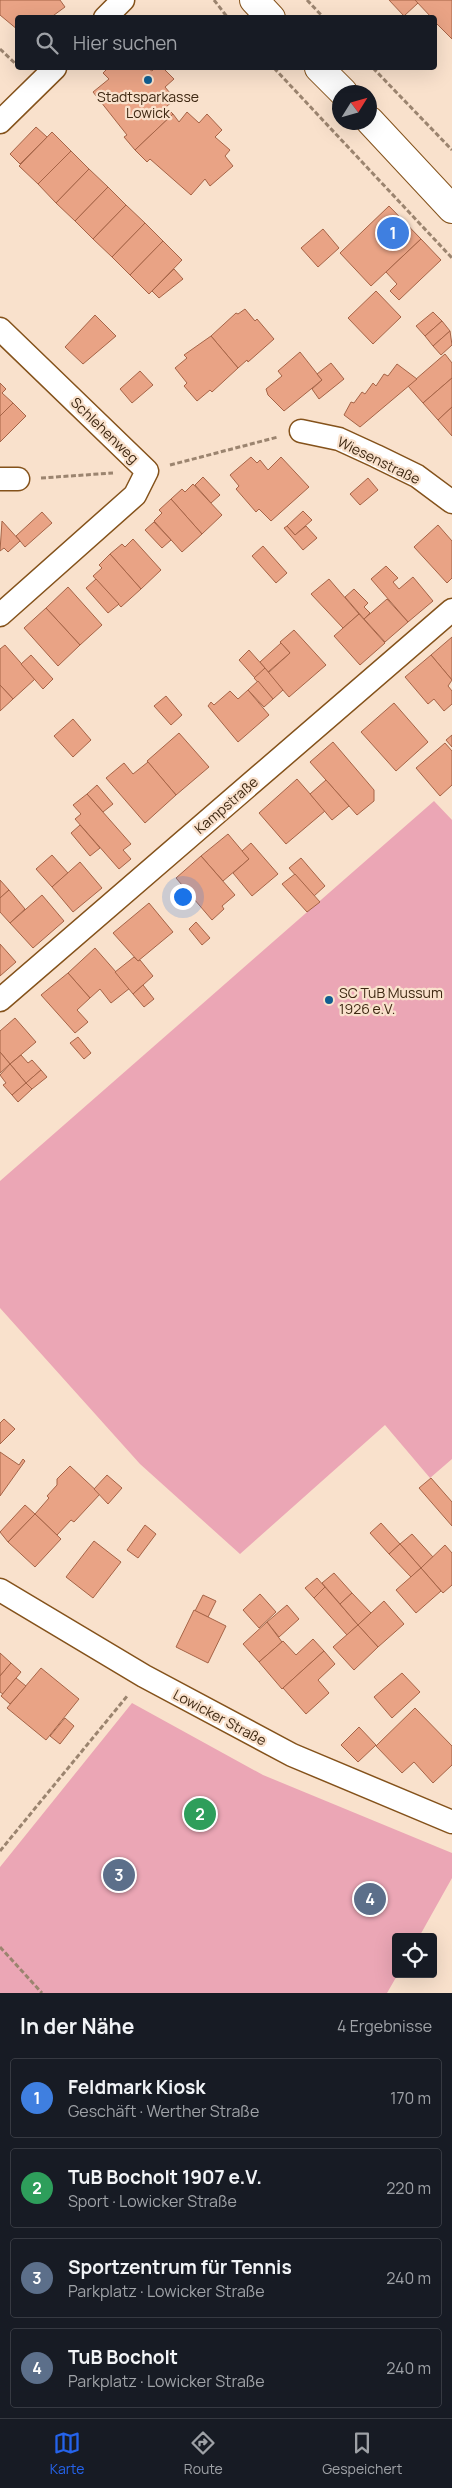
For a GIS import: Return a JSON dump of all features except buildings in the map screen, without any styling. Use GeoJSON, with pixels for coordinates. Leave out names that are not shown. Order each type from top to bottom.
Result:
{"type":"FeatureCollection","features":[{"type":"Feature","properties":{"kind":"main road"},"geometry":{"type":"LineString","coordinates":[[254,0],[268,15]]}},
{"type":"Feature","properties":{"kind":"main road"},"geometry":{"type":"LineString","coordinates":[[321,70],[336,85]]}},
{"type":"Feature","properties":{"kind":"main road"},"geometry":{"type":"LineString","coordinates":[[377,129],[452,209]]}},
{"type":"Feature","properties":{"kind":"street"},"geometry":{"type":"LineString","coordinates":[[109,15],[123,0]]}},
{"type":"Feature","properties":{"kind":"street"},"geometry":{"type":"LineString","coordinates":[[0,122],[53,70]]}},
{"type":"Feature","properties":{"kind":"street","name":"Schlehenweg"},"geometry":{"type":"LineString","coordinates":[[0,329],[147,471],[134,495],[0,615]]}},
{"type":"Feature","properties":{"kind":"street","name":"Wiesenstraße"},"geometry":{"type":"LineString","coordinates":[[301,431],[339,439],[376,456],[417,476],[452,502]]}},
{"type":"Feature","properties":{"kind":"street","name":"Kampstraße"},"geometry":{"type":"LineString","coordinates":[[0,1000],[452,610]]}},
{"type":"Feature","properties":{"kind":"street","name":"Lowicker Straße"},"geometry":{"type":"LineString","coordinates":[[0,1590],[144,1676],[292,1755],[452,1822]]}},
{"type":"Feature","properties":{"kind":"path"},"geometry":{"type":"LineString","coordinates":[[214,0],[226,15]]}},
{"type":"Feature","properties":{"kind":"path"},"geometry":{"type":"LineString","coordinates":[[307,0],[321,15]]}},
{"type":"Feature","properties":{"kind":"path"},"geometry":{"type":"LineString","coordinates":[[0,49],[15,63]]}},
{"type":"Feature","properties":{"kind":"path"},"geometry":{"type":"LineString","coordinates":[[276,70],[452,258]]}},
{"type":"Feature","properties":{"kind":"path"},"geometry":{"type":"LineString","coordinates":[[374,70],[452,150]]}},
{"type":"Feature","properties":{"kind":"path"},"geometry":{"type":"LineString","coordinates":[[0,1851],[144,1676]]}},
{"type":"Feature","properties":{"kind":"path"},"geometry":{"type":"LineString","coordinates":[[0,1947],[42,1993]]}},
{"type":"Feature","properties":{"kind":"shaded area","name":"SC TuB Mussum 1926 e.V."},"geometry":{"type":"Polygon","coordinates":[[[434,801],[452,820],[452,1459],[430,1478],[385,1425],[240,1554],[140,1464],[0,1308],[0,1181],[434,801]]]}},
{"type":"Feature","properties":{"kind":"shaded area"},"geometry":{"type":"Polygon","coordinates":[[[132,1703],[263,1775],[452,1853],[452,1878],[421,1933],[392,1933],[392,1978],[396,1978],[387,1993],[0,1993],[0,1867],[132,1703]]]}},
{"type":"Feature","properties":{"kind":"place","name":"Stadtsparkasse Lowick"},"geometry":{"type":"Point","coordinates":[148,80]}},
{"type":"Feature","properties":{"kind":"place","name":"Feldmark Kiosk"},"geometry":{"type":"Point","coordinates":[393,233]}},
{"type":"Feature","properties":{"kind":"place","name":"SC TuB Mussum 1926 e.V."},"geometry":{"type":"Point","coordinates":[329,1000]}},
{"type":"Feature","properties":{"kind":"place","name":"TuB Bocholt 1907 e.V."},"geometry":{"type":"Point","coordinates":[200,1814]}},
{"type":"Feature","properties":{"kind":"place","name":"Sportzentrum für Tennis"},"geometry":{"type":"Point","coordinates":[119,1875]}},
{"type":"Feature","properties":{"kind":"place","name":"TuB Bocholt"},"geometry":{"type":"Point","coordinates":[370,1899]}}]}
